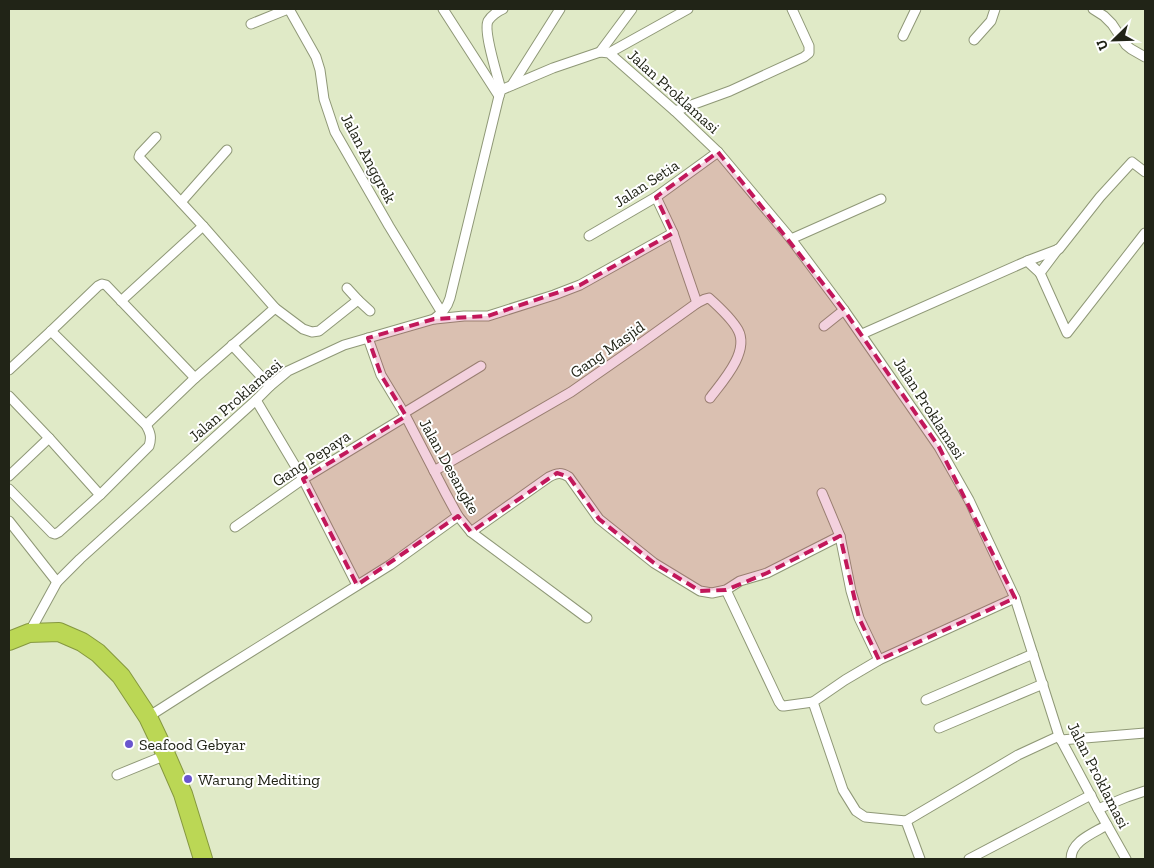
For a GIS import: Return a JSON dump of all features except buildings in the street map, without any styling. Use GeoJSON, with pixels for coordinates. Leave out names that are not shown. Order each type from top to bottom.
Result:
{"type":"FeatureCollection","features":[{"type":"Feature","properties":{"kind":"highway"},"geometry":{"type":"LineString","coordinates":[[9,640],[29,633],[59,632],[82,642],[98,652],[121,676],[148,717],[166,754],[183,794],[203,859]]}},
{"type":"Feature","properties":{"kind":"street"},"geometry":{"type":"LineString","coordinates":[[251,24],[289,9]]}},
{"type":"Feature","properties":{"kind":"street","name":"Jalan Anggrek"},"geometry":{"type":"LineString","coordinates":[[289,9],[316,57],[324,99],[335,132],[438,316]]}},
{"type":"Feature","properties":{"kind":"street"},"geometry":{"type":"LineString","coordinates":[[443,9],[500,93]]}},
{"type":"Feature","properties":{"kind":"street"},"geometry":{"type":"LineString","coordinates":[[438,316],[448,306],[500,93],[487,26],[489,20],[503,9]]}},
{"type":"Feature","properties":{"kind":"street"},"geometry":{"type":"LineString","coordinates":[[512,85],[560,9]]}},
{"type":"Feature","properties":{"kind":"street"},"geometry":{"type":"LineString","coordinates":[[605,53],[632,9]]}},
{"type":"Feature","properties":{"kind":"street"},"geometry":{"type":"LineString","coordinates":[[500,93],[512,85],[553,68],[605,53],[688,9]]}},
{"type":"Feature","properties":{"kind":"street"},"geometry":{"type":"LineString","coordinates":[[675,111],[730,91],[809,53],[809,46],[792,9]]}},
{"type":"Feature","properties":{"kind":"street"},"geometry":{"type":"LineString","coordinates":[[903,36],[916,9]]}},
{"type":"Feature","properties":{"kind":"street"},"geometry":{"type":"LineString","coordinates":[[974,40],[991,21],[995,9]]}},
{"type":"Feature","properties":{"kind":"street"},"geometry":{"type":"LineString","coordinates":[[1093,9],[1112,24],[1126,45],[1145,57]]}},
{"type":"Feature","properties":{"kind":"street","name":"Jalan Proklamasi"},"geometry":{"type":"LineString","coordinates":[[605,53],[675,111],[718,152],[791,240],[862,334],[939,447],[969,500],[1015,598],[1060,738],[1126,859]]}},
{"type":"Feature","properties":{"kind":"street"},"geometry":{"type":"LineString","coordinates":[[156,137],[139,157],[275,308],[303,329],[312,332],[322,329],[358,300]]}},
{"type":"Feature","properties":{"kind":"street"},"geometry":{"type":"LineString","coordinates":[[181,202],[227,150]]}},
{"type":"Feature","properties":{"kind":"street","name":"Jalan Setia"},"geometry":{"type":"LineString","coordinates":[[589,236],[656,197],[718,152]]}},
{"type":"Feature","properties":{"kind":"street"},"geometry":{"type":"LineString","coordinates":[[1040,273],[1100,197],[1132,162],[1145,172]]}},
{"type":"Feature","properties":{"kind":"street"},"geometry":{"type":"LineString","coordinates":[[656,197],[673,233],[696,303],[709,298],[725,314],[738,330],[740,336],[738,353],[733,367],[710,398]]}},
{"type":"Feature","properties":{"kind":"street"},"geometry":{"type":"LineString","coordinates":[[791,240],[881,199]]}},
{"type":"Feature","properties":{"kind":"street"},"geometry":{"type":"LineString","coordinates":[[121,301],[203,226]]}},
{"type":"Feature","properties":{"kind":"street","name":"Jalan Proklamasi"},"geometry":{"type":"LineString","coordinates":[[29,633],[57,582],[288,371],[344,345],[438,316],[488,316],[554,295],[580,285],[673,233]]}},
{"type":"Feature","properties":{"kind":"street"},"geometry":{"type":"LineString","coordinates":[[1027,262],[1040,273],[1067,333],[1145,233]]}},
{"type":"Feature","properties":{"kind":"street"},"geometry":{"type":"LineString","coordinates":[[862,334],[1059,249]]}},
{"type":"Feature","properties":{"kind":"street"},"geometry":{"type":"LineString","coordinates":[[9,370],[102,284],[106,285],[195,378]]}},
{"type":"Feature","properties":{"kind":"street"},"geometry":{"type":"LineString","coordinates":[[347,288],[370,311]]}},
{"type":"Feature","properties":{"kind":"street","name":"Gang Masjid"},"geometry":{"type":"LineString","coordinates":[[434,471],[572,392],[696,303]]}},
{"type":"Feature","properties":{"kind":"street"},"geometry":{"type":"LineString","coordinates":[[146,425],[195,378],[275,308]]}},
{"type":"Feature","properties":{"kind":"street"},"geometry":{"type":"LineString","coordinates":[[824,326],[844,310]]}},
{"type":"Feature","properties":{"kind":"street"},"geometry":{"type":"LineString","coordinates":[[9,489],[55,534],[100,495],[150,446],[150,434],[146,425],[51,331]]}},
{"type":"Feature","properties":{"kind":"street","name":"Jalan Desangke"},"geometry":{"type":"LineString","coordinates":[[368,338],[381,375],[458,516],[470,532],[587,618]]}},
{"type":"Feature","properties":{"kind":"street"},"geometry":{"type":"LineString","coordinates":[[232,346],[270,386]]}},
{"type":"Feature","properties":{"kind":"street","name":"Gang Pepaya"},"geometry":{"type":"LineString","coordinates":[[235,527],[303,479],[481,366]]}},
{"type":"Feature","properties":{"kind":"street"},"geometry":{"type":"LineString","coordinates":[[9,396],[100,495]]}},
{"type":"Feature","properties":{"kind":"street"},"geometry":{"type":"LineString","coordinates":[[256,400],[303,479],[357,585]]}},
{"type":"Feature","properties":{"kind":"street"},"geometry":{"type":"LineString","coordinates":[[9,476],[49,438]]}},
{"type":"Feature","properties":{"kind":"street"},"geometry":{"type":"LineString","coordinates":[[470,532],[549,477],[558,473],[569,477],[599,519],[654,563],[700,591],[712,593],[726,590],[740,581],[767,573],[840,536]]}},
{"type":"Feature","properties":{"kind":"street"},"geometry":{"type":"LineString","coordinates":[[822,493],[840,536],[851,591],[859,618],[879,660]]}},
{"type":"Feature","properties":{"kind":"street"},"geometry":{"type":"LineString","coordinates":[[148,717],[390,564],[458,516]]}},
{"type":"Feature","properties":{"kind":"street"},"geometry":{"type":"LineString","coordinates":[[9,521],[57,582]]}},
{"type":"Feature","properties":{"kind":"street"},"geometry":{"type":"LineString","coordinates":[[726,590],[782,706],[813,702],[879,660],[1015,598]]}},
{"type":"Feature","properties":{"kind":"street"},"geometry":{"type":"LineString","coordinates":[[926,700],[1033,654]]}},
{"type":"Feature","properties":{"kind":"street"},"geometry":{"type":"LineString","coordinates":[[939,728],[1043,684]]}},
{"type":"Feature","properties":{"kind":"street"},"geometry":{"type":"LineString","coordinates":[[813,702],[843,790],[856,811],[865,817],[906,821],[1018,755],[1060,738],[1145,733]]}},
{"type":"Feature","properties":{"kind":"street"},"geometry":{"type":"LineString","coordinates":[[117,775],[166,754]]}},
{"type":"Feature","properties":{"kind":"street"},"geometry":{"type":"LineString","coordinates":[[1098,809],[1145,791]]}},
{"type":"Feature","properties":{"kind":"street"},"geometry":{"type":"LineString","coordinates":[[969,859],[1091,795]]}},
{"type":"Feature","properties":{"kind":"street"},"geometry":{"type":"LineString","coordinates":[[906,821],[920,859]]}},
{"type":"Feature","properties":{"kind":"street"},"geometry":{"type":"LineString","coordinates":[[1071,859],[1074,847],[1107,825]]}},
{"type":"Feature","properties":{"kind":"highlighted area"},"geometry":{"type":"Polygon","coordinates":[[[718,152],[844,310],[939,447],[1015,598],[879,660],[859,618],[840,536],[767,573],[726,590],[700,591],[654,563],[599,519],[569,477],[557,473],[471,532],[458,516],[357,585],[303,479],[406,416],[381,375],[368,338],[434,319],[488,316],[580,285],[673,233],[656,197],[718,152]]]}},
{"type":"Feature","properties":{"kind":"place","name":"Seafood Gebyar"},"geometry":{"type":"Point","coordinates":[129,744]}},
{"type":"Feature","properties":{"kind":"place","name":"Warung Mediting"},"geometry":{"type":"Point","coordinates":[188,779]}}]}
